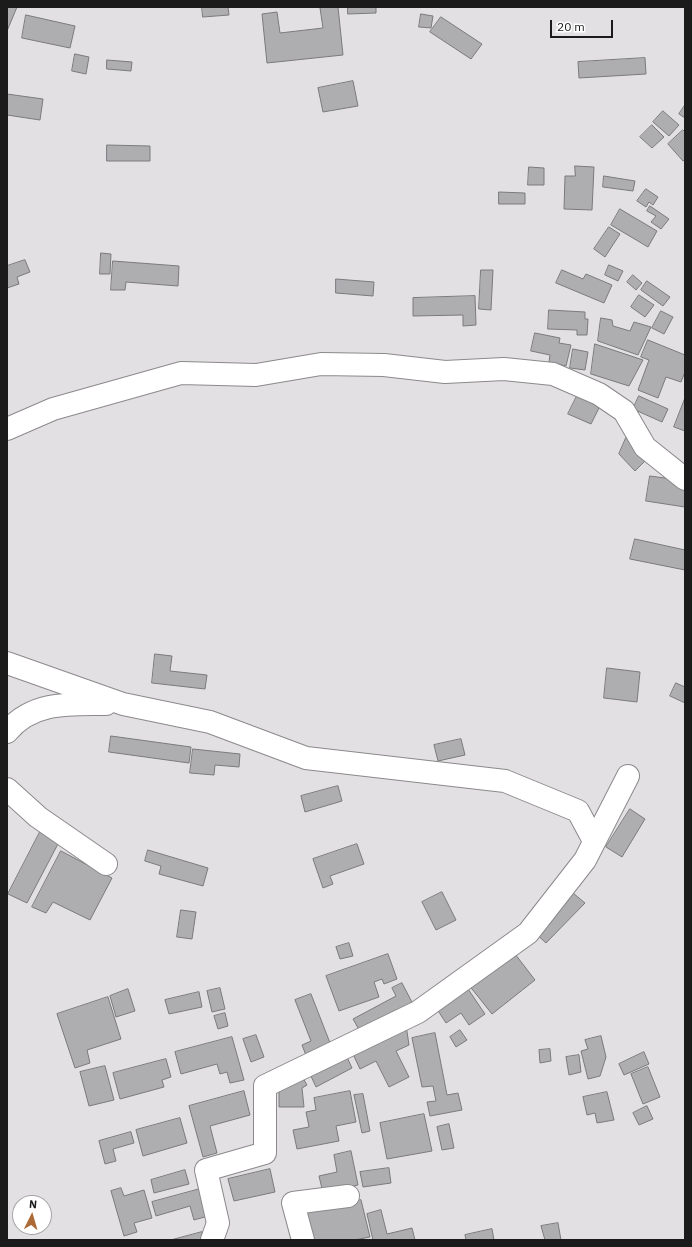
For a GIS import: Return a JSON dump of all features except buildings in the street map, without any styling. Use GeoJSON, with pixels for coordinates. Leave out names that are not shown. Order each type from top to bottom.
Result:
{"type":"FeatureCollection","features":[{"type":"Feature","properties":{"kind":"street"},"geometry":{"type":"LineString","coordinates":[[7,429],[53,409],[181,373],[256,375],[321,364],[384,365],[445,372],[504,369],[553,374],[599,394],[624,411],[645,447],[685,479]]}},
{"type":"Feature","properties":{"kind":"street"},"geometry":{"type":"LineString","coordinates":[[7,663],[123,704],[210,722],[306,758],[505,781],[578,811],[594,842]]}},
{"type":"Feature","properties":{"kind":"street"},"geometry":{"type":"LineString","coordinates":[[7,732],[15,722],[39,710],[62,704],[123,704]]}},
{"type":"Feature","properties":{"kind":"street"},"geometry":{"type":"LineString","coordinates":[[212,1240],[218,1223],[206,1170],[265,1153],[265,1086],[418,1012],[528,933],[585,860],[628,776]]}},
{"type":"Feature","properties":{"kind":"street"},"geometry":{"type":"LineString","coordinates":[[7,790],[38,817],[106,864]]}},
{"type":"Feature","properties":{"kind":"street"},"geometry":{"type":"LineString","coordinates":[[303,1240],[294,1203],[348,1196]]}}]}
